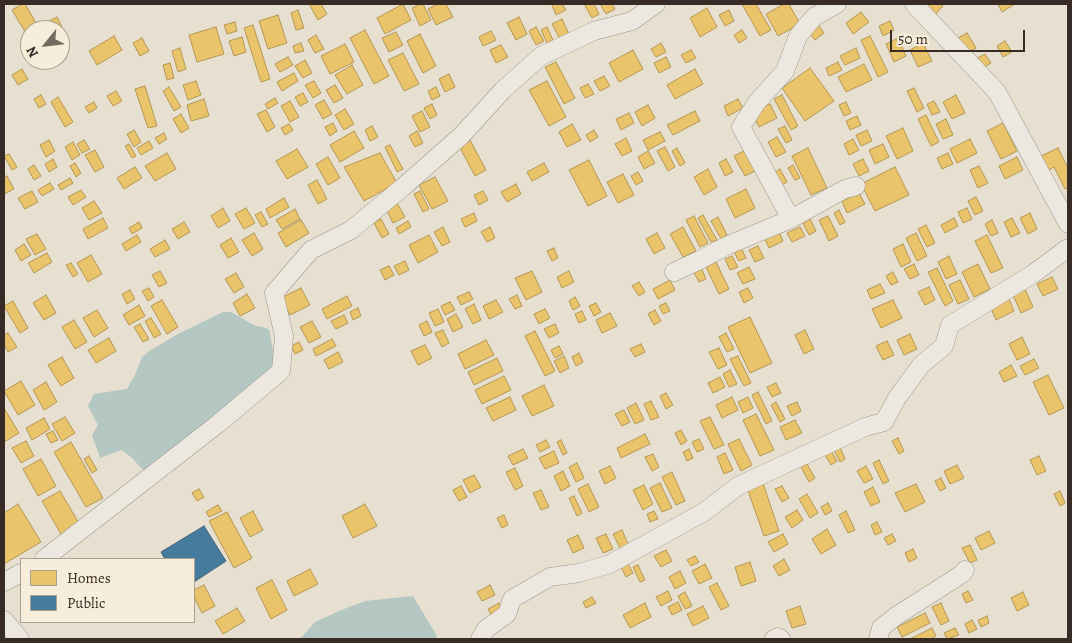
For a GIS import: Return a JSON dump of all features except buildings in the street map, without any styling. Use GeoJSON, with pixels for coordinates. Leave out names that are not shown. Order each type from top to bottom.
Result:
{"type":"FeatureCollection","features":[{"type":"Feature","properties":{"kind":"street"},"geometry":{"type":"LineString","coordinates":[[45,558],[219,423],[281,371],[284,336],[274,293],[311,250],[351,230],[403,187],[462,136],[504,90],[541,56],[594,31],[632,21],[656,4]]}},
{"type":"Feature","properties":{"kind":"street"},"geometry":{"type":"LineString","coordinates":[[791,219],[741,127],[758,102],[786,71],[798,36],[814,17],[837,4]]}},
{"type":"Feature","properties":{"kind":"street"},"geometry":{"type":"LineString","coordinates":[[914,4],[998,92],[1068,224]]}},
{"type":"Feature","properties":{"kind":"street"},"geometry":{"type":"LineString","coordinates":[[674,272],[726,246],[791,219],[845,189],[856,186]]}},
{"type":"Feature","properties":{"kind":"street"},"geometry":{"type":"LineString","coordinates":[[480,639],[486,629],[507,614],[512,599],[550,577],[579,573],[610,564],[704,512],[738,486],[865,427],[884,422],[897,398],[921,365],[944,346],[950,325],[1033,274],[1068,248]]}},
{"type":"Feature","properties":{"kind":"street"},"geometry":{"type":"LineString","coordinates":[[878,639],[881,628],[896,616],[962,574],[965,570]]}},
{"type":"Feature","properties":{"kind":"street"},"geometry":{"type":"LineString","coordinates":[[4,582],[20,573]]}},
{"type":"Feature","properties":{"kind":"street"},"geometry":{"type":"LineString","coordinates":[[4,620],[20,639]]}},
{"type":"Feature","properties":{"kind":"street"},"geometry":{"type":"LineString","coordinates":[[774,639],[778,637],[781,639]]}},
{"type":"Feature","properties":{"kind":"shaded area"},"geometry":{"type":"Polygon","coordinates":[[[223,312],[231,312],[254,325],[269,329],[273,350],[273,373],[157,463],[143,470],[122,450],[100,458],[92,435],[98,425],[88,406],[94,394],[127,389],[142,357],[178,334],[223,312]]]}},
{"type":"Feature","properties":{"kind":"shaded area"},"geometry":{"type":"Polygon","coordinates":[[[413,596],[437,636],[435,639],[300,639],[315,622],[365,601],[413,596]]]}}]}
